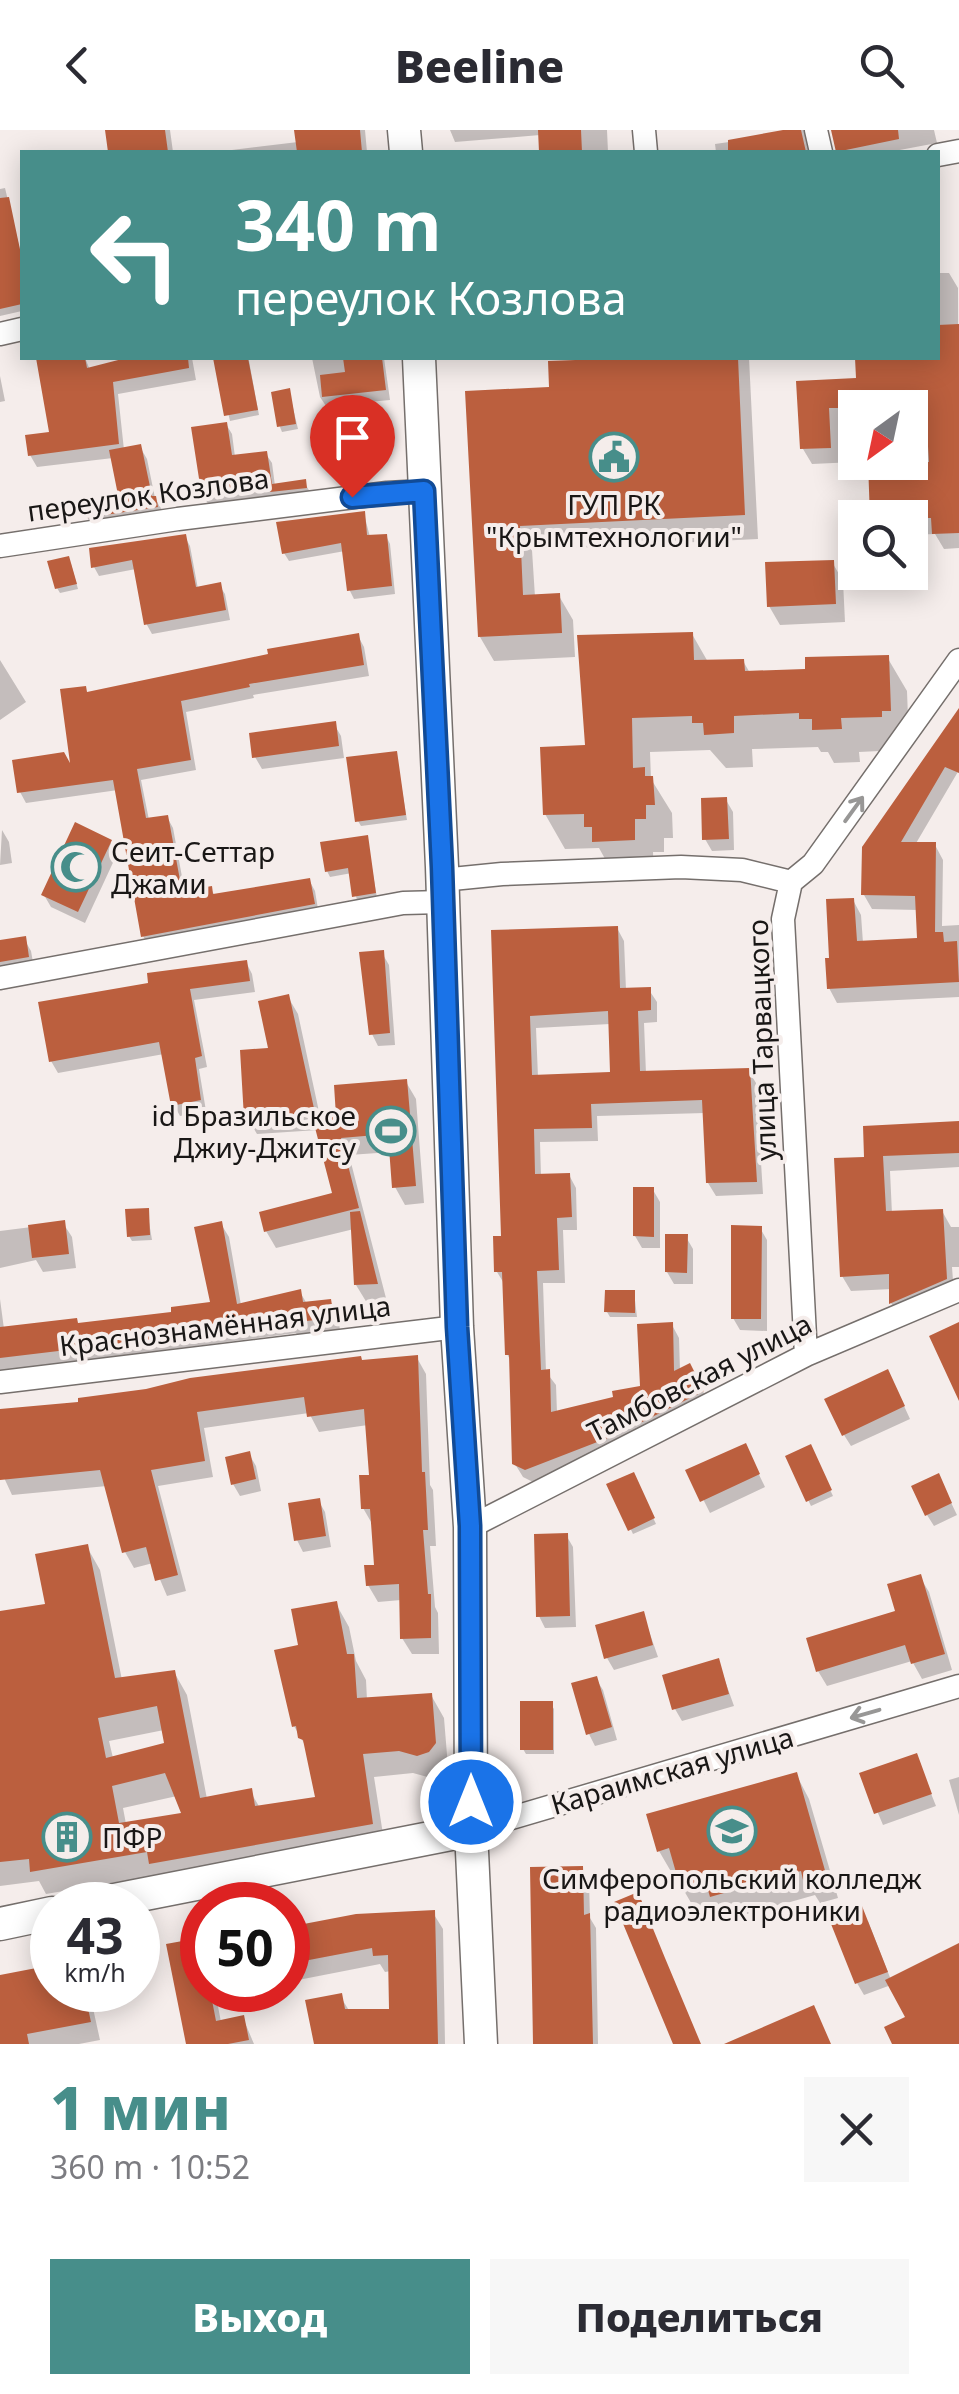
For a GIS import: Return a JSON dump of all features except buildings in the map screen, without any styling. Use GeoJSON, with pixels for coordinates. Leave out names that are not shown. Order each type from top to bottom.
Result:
{"type":"FeatureCollection","features":[{"type":"Feature","properties":{"kind":"main road"},"geometry":{"type":"LineString","coordinates":[[419,360],[457,1327],[470,1526],[471,1830],[481,2044]]}},
{"type":"Feature","properties":{"kind":"main road","name":"Караимская улица"},"geometry":{"type":"LineString","coordinates":[[160,1891],[471,1830]]}},
{"type":"Feature","properties":{"kind":"main road"},"geometry":{"type":"LineString","coordinates":[[0,1924],[30,1918]]}},
{"type":"Feature","properties":{"kind":"street","name":"переулок Козлова"},"geometry":{"type":"LineString","coordinates":[[0,546],[197,516],[387,492],[424,491]]}},
{"type":"Feature","properties":{"kind":"street","name":"улица Тарвацкого"},"geometry":{"type":"LineString","coordinates":[[806,1355],[782,920],[790,882],[813,864],[959,660]]}},
{"type":"Feature","properties":{"kind":"street"},"geometry":{"type":"LineString","coordinates":[[0,978],[402,903],[502,874],[681,867],[742,870],[790,882]]}},
{"type":"Feature","properties":{"kind":"street","name":"Тамбовская улица"},"geometry":{"type":"LineString","coordinates":[[470,1526],[806,1355],[959,1290]]}},
{"type":"Feature","properties":{"kind":"street","name":"Краснознамённая улица"},"geometry":{"type":"LineString","coordinates":[[0,1382],[457,1327]]}},
{"type":"Feature","properties":{"kind":"street","name":"Караимская улица"},"geometry":{"type":"LineString","coordinates":[[471,1830],[959,1686]]}},
{"type":"Feature","properties":{"kind":"place","name":"ГУП РК \"Крымтехнологии\""},"geometry":{"type":"Point","coordinates":[614,457]}},
{"type":"Feature","properties":{"kind":"place","name":"Сеит-Сеттар Джами"},"geometry":{"type":"Point","coordinates":[76,867]}},
{"type":"Feature","properties":{"kind":"place","name":"id Бразильское Джиу-Джитсу"},"geometry":{"type":"Point","coordinates":[391,1131]}},
{"type":"Feature","properties":{"kind":"place","name":"Симферопольский колледж радиоэлектроники"},"geometry":{"type":"Point","coordinates":[732,1831]}},
{"type":"Feature","properties":{"kind":"place","name":"ПФР"},"geometry":{"type":"Point","coordinates":[67,1837]}},
{"type":"Feature","properties":{"kind":"route"},"geometry":{"type":"LineString","coordinates":[[352,497],[424,491],[442,867],[457,1327],[470,1526],[471,1802]]}}]}
